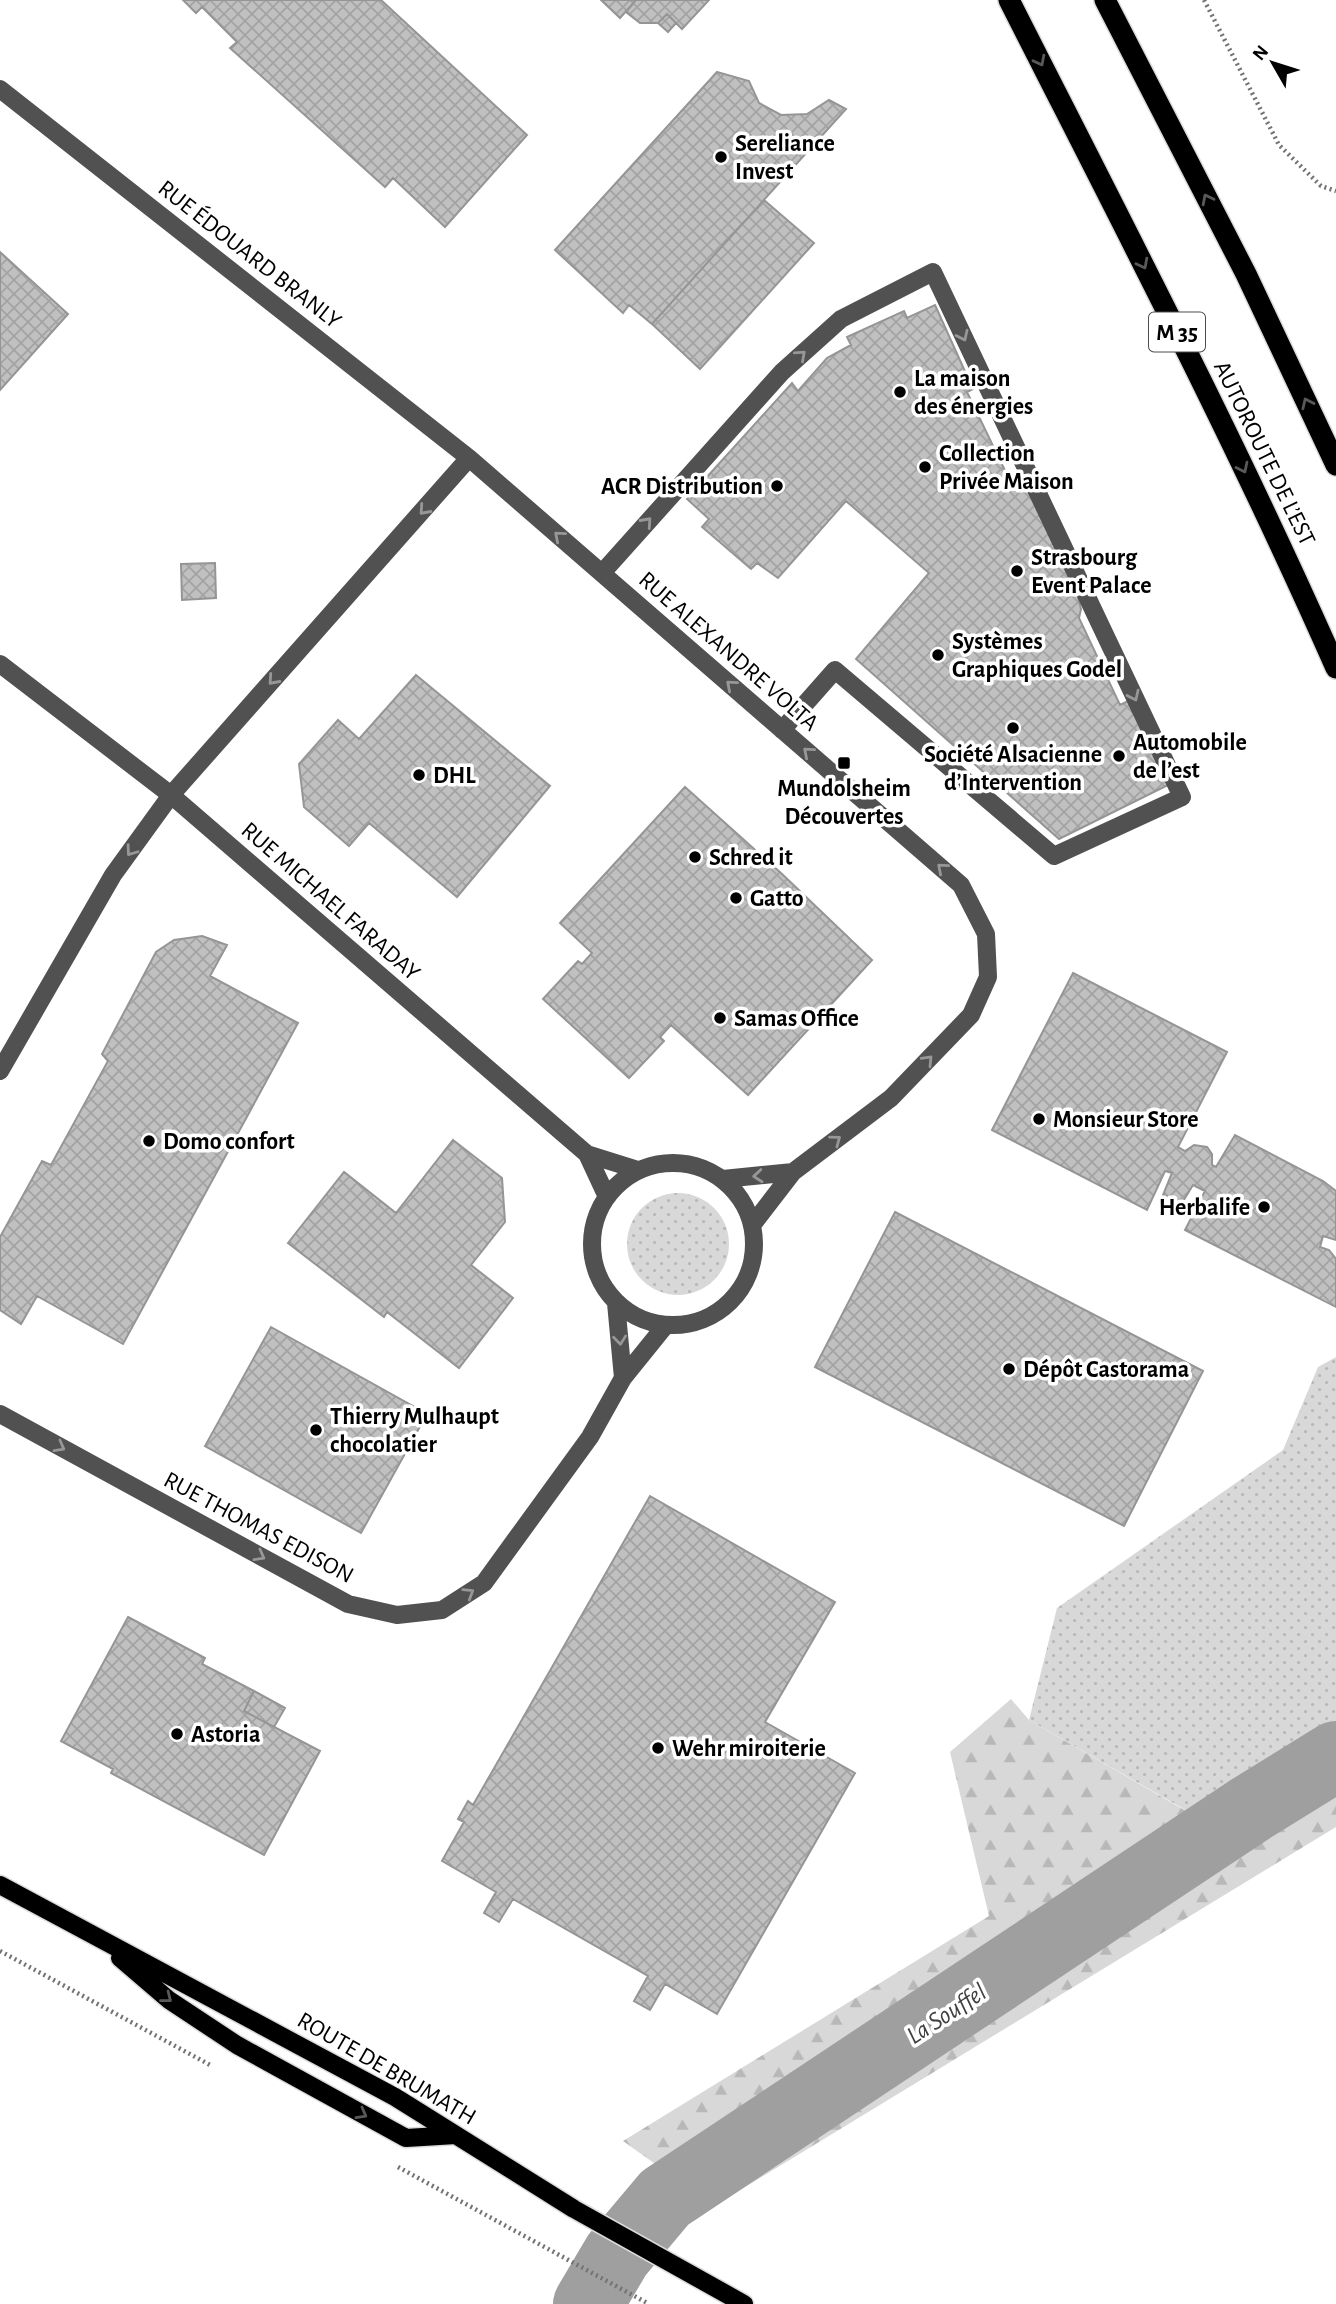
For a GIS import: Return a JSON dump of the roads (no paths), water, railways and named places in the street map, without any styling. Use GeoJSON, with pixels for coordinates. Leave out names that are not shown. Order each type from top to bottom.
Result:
{"type":"FeatureCollection","features":[{"type":"Feature","properties":{"kind":"highway","name":"AUTOROUTE DE L’EST"},"geometry":{"type":"LineString","coordinates":[[1009,0],[1195,369],[1285,553],[1336,668]]}},
{"type":"Feature","properties":{"kind":"highway"},"geometry":{"type":"LineString","coordinates":[[1105,0],[1246,274],[1336,465]]}},
{"type":"Feature","properties":{"kind":"main road","name":"ROUTE DE BRUMATH"},"geometry":{"type":"LineString","coordinates":[[0,1885],[395,2097],[574,2209],[744,2304]]}},
{"type":"Feature","properties":{"kind":"main road"},"geometry":{"type":"LineString","coordinates":[[96,1938],[169,2000],[237,2045],[405,2138],[456,2135]]}},
{"type":"Feature","properties":{"kind":"street","name":"RUE ÉDOUARD BRANLY"},"geometry":{"type":"LineString","coordinates":[[0,89],[469,458]]}},
{"type":"Feature","properties":{"kind":"street"},"geometry":{"type":"LineString","coordinates":[[601,573],[782,372],[841,319],[933,272],[1182,797],[1054,856],[835,670],[782,730]]}},
{"type":"Feature","properties":{"kind":"street","name":"RUE ALEXANDRE VOLTA"},"geometry":{"type":"LineString","coordinates":[[469,458],[961,885],[986,934],[988,977],[971,1015],[891,1098],[793,1172],[753,1224]]}},
{"type":"Feature","properties":{"kind":"street"},"geometry":{"type":"LineString","coordinates":[[0,1071],[113,875],[171,795],[469,458]]}},
{"type":"Feature","properties":{"kind":"street","name":"RUE MICHAEL FARADAY"},"geometry":{"type":"LineString","coordinates":[[0,664],[171,795],[587,1154],[607,1197]]}},
{"type":"Feature","properties":{"kind":"street"},"geometry":{"type":"LineString","coordinates":[[587,1154],[638,1170]]}},
{"type":"Feature","properties":{"kind":"street"},"geometry":{"type":"LineString","coordinates":[[660,1163],[698,1166],[723,1179],[741,1198],[753,1224],[755,1250],[750,1274],[737,1295],[720,1311],[698,1322],[679,1326],[665,1326],[640,1319],[616,1303],[602,1286],[593,1264],[592,1238],[597,1214],[620,1181],[638,1170],[660,1163]]}},
{"type":"Feature","properties":{"kind":"street"},"geometry":{"type":"LineString","coordinates":[[723,1179],[793,1172]]}},
{"type":"Feature","properties":{"kind":"street"},"geometry":{"type":"LineString","coordinates":[[616,1303],[623,1378]]}},
{"type":"Feature","properties":{"kind":"street","name":"RUE THOMAS EDISON"},"geometry":{"type":"LineString","coordinates":[[0,1414],[348,1604],[397,1615],[442,1610],[484,1583],[590,1437],[623,1378],[665,1326]]}},
{"type":"Feature","properties":{"kind":"waterway","name":"La Souffel"},"geometry":{"type":"LineString","coordinates":[[588,2304],[617,2255],[665,2198],[1252,1808],[1336,1756]]}},
{"type":"Feature","properties":{"kind":"place","name":"Sereliance Invest"},"geometry":{"type":"Point","coordinates":[721,157]}},
{"type":"Feature","properties":{"kind":"place","name":"La maison des énergies"},"geometry":{"type":"Point","coordinates":[900,392]}},
{"type":"Feature","properties":{"kind":"place","name":"Collection Privée Maison"},"geometry":{"type":"Point","coordinates":[925,467]}},
{"type":"Feature","properties":{"kind":"place","name":"ACR Distribution"},"geometry":{"type":"Point","coordinates":[777,486]}},
{"type":"Feature","properties":{"kind":"place","name":"Strasbourg Event Palace"},"geometry":{"type":"Point","coordinates":[1017,571]}},
{"type":"Feature","properties":{"kind":"place","name":"Systèmes Graphiques Godel"},"geometry":{"type":"Point","coordinates":[938,655]}},
{"type":"Feature","properties":{"kind":"place","name":"Société Alsacienne d’Intervention"},"geometry":{"type":"Point","coordinates":[1013,728]}},
{"type":"Feature","properties":{"kind":"place","name":"Automobile de l’est"},"geometry":{"type":"Point","coordinates":[1119,756]}},
{"type":"Feature","properties":{"kind":"place","name":"Mundolsheim Découvertes"},"geometry":{"type":"Point","coordinates":[844,763]}},
{"type":"Feature","properties":{"kind":"place","name":"DHL"},"geometry":{"type":"Point","coordinates":[419,775]}},
{"type":"Feature","properties":{"kind":"place","name":"Schred it"},"geometry":{"type":"Point","coordinates":[695,857]}},
{"type":"Feature","properties":{"kind":"place","name":"Gatto"},"geometry":{"type":"Point","coordinates":[736,898]}},
{"type":"Feature","properties":{"kind":"place","name":"Samas Office"},"geometry":{"type":"Point","coordinates":[720,1018]}},
{"type":"Feature","properties":{"kind":"place","name":"Monsieur Store"},"geometry":{"type":"Point","coordinates":[1039,1119]}},
{"type":"Feature","properties":{"kind":"place","name":"Domo confort"},"geometry":{"type":"Point","coordinates":[149,1141]}},
{"type":"Feature","properties":{"kind":"place","name":"Herbalife"},"geometry":{"type":"Point","coordinates":[1264,1207]}},
{"type":"Feature","properties":{"kind":"place","name":"Dépôt Castorama"},"geometry":{"type":"Point","coordinates":[1009,1369]}},
{"type":"Feature","properties":{"kind":"place","name":"Thierry Mulhaupt chocolatier"},"geometry":{"type":"Point","coordinates":[316,1430]}},
{"type":"Feature","properties":{"kind":"place","name":"Astoria"},"geometry":{"type":"Point","coordinates":[177,1734]}},
{"type":"Feature","properties":{"kind":"place","name":"Wehr miroiterie"},"geometry":{"type":"Point","coordinates":[658,1748]}}]}
